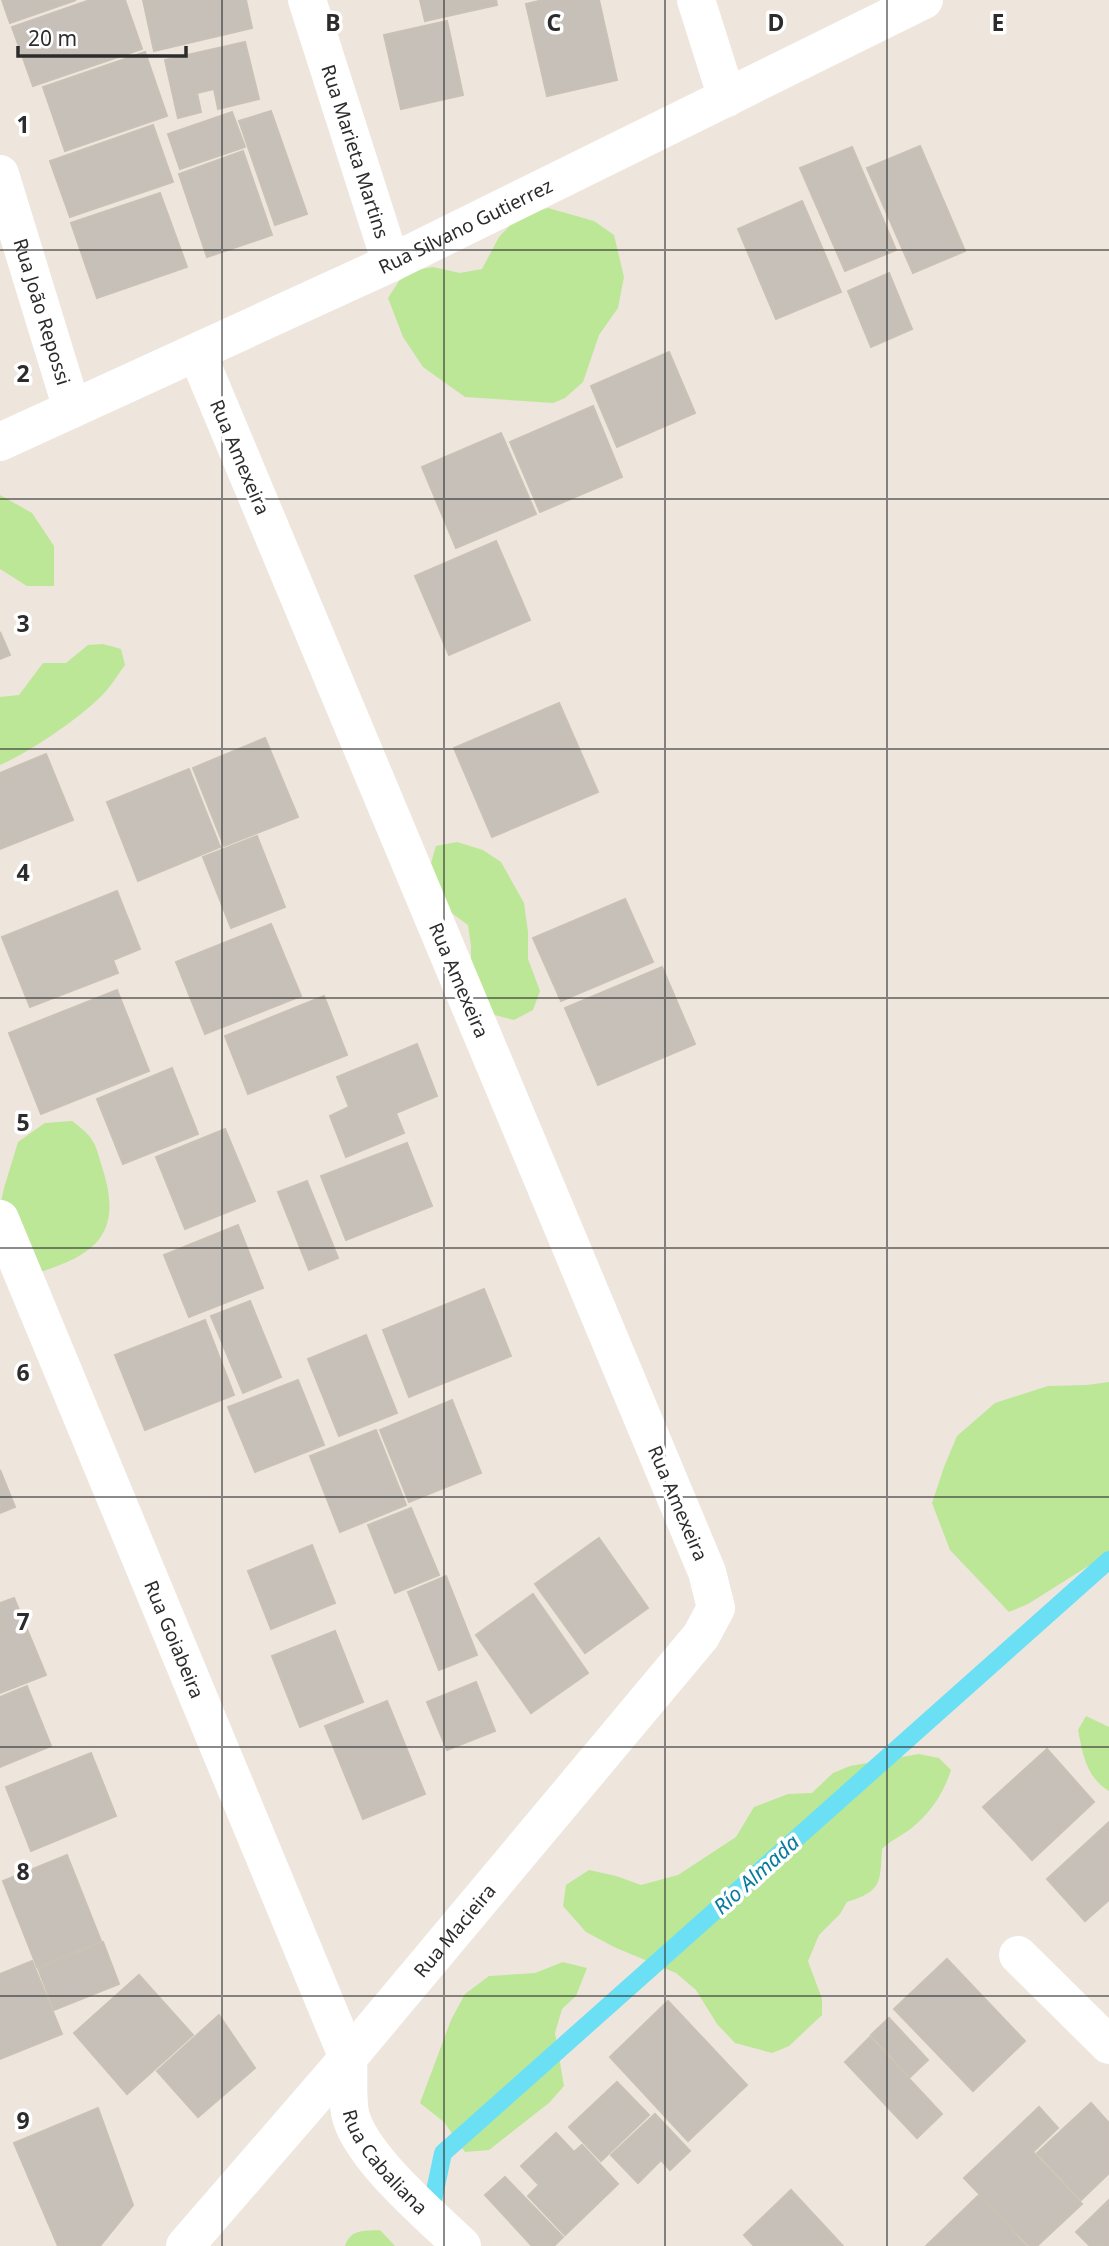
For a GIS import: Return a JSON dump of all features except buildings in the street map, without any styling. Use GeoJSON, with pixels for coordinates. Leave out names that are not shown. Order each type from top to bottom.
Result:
{"type":"FeatureCollection","features":[{"type":"Feature","properties":{"kind":"street","name":"Rua Marieta Martins"},"geometry":{"type":"LineString","coordinates":[[307,0],[391,263]]}},
{"type":"Feature","properties":{"kind":"street"},"geometry":{"type":"LineString","coordinates":[[696,0],[727,97]]}},
{"type":"Feature","properties":{"kind":"street","name":"Rua Silvano Gutierrez"},"geometry":{"type":"LineString","coordinates":[[0,442],[391,263],[924,0]]}},
{"type":"Feature","properties":{"kind":"street","name":"Rua João Repossi"},"geometry":{"type":"LineString","coordinates":[[0,174],[72,409]]}},
{"type":"Feature","properties":{"kind":"street","name":"Rua Amexeira"},"geometry":{"type":"LineString","coordinates":[[197,353],[701,1559],[716,1608]]}},
{"type":"Feature","properties":{"kind":"street","name":"Rua Goiabeira"},"geometry":{"type":"LineString","coordinates":[[0,1219],[348,2058]]}},
{"type":"Feature","properties":{"kind":"street","name":"Rua Macieira"},"geometry":{"type":"LineString","coordinates":[[185,2246],[348,2058],[701,1636],[716,1608]]}},
{"type":"Feature","properties":{"kind":"street"},"geometry":{"type":"LineString","coordinates":[[1018,1955],[1109,2045]]}},
{"type":"Feature","properties":{"kind":"street","name":"Rua Cabaliana"},"geometry":{"type":"LineString","coordinates":[[348,2058],[351,2114],[366,2146],[386,2171],[462,2246]]}},
{"type":"Feature","properties":{"kind":"green space"},"geometry":{"type":"Polygon","coordinates":[[[548,208],[594,221],[614,235],[624,277],[618,308],[599,335],[583,382],[565,398],[553,403],[465,397],[423,367],[403,337],[388,298],[405,272],[433,267],[460,273],[482,269],[499,237],[520,215],[548,208]]]}},
{"type":"Feature","properties":{"kind":"green space"},"geometry":{"type":"Polygon","coordinates":[[[0,495],[32,513],[54,546],[54,586],[27,586],[0,569],[0,495]]]}},
{"type":"Feature","properties":{"kind":"green space"},"geometry":{"type":"Polygon","coordinates":[[[103,644],[121,649],[125,665],[106,691],[85,711],[56,732],[0,765],[0,697],[19,695],[43,663],[66,663],[88,645],[103,644]]]}},
{"type":"Feature","properties":{"kind":"green space"},"geometry":{"type":"Polygon","coordinates":[[[457,842],[483,850],[501,862],[524,903],[528,959],[540,991],[533,1010],[514,1020],[491,1014],[471,967],[468,925],[442,906],[428,873],[436,846],[457,842]]]}},
{"type":"Feature","properties":{"kind":"green space"},"geometry":{"type":"Polygon","coordinates":[[[72,1121],[90,1137],[98,1153],[108,1193],[106,1228],[87,1251],[72,1260],[34,1274],[0,1206],[4,1188],[18,1142],[45,1123],[72,1121]]]}},
{"type":"Feature","properties":{"kind":"green space"},"geometry":{"type":"Polygon","coordinates":[[[1109,1382],[1109,1553],[1028,1604],[1009,1612],[950,1550],[932,1503],[957,1436],[995,1403],[1048,1386],[1109,1382]]]}},
{"type":"Feature","properties":{"kind":"green space"},"geometry":{"type":"Polygon","coordinates":[[[1086,1716],[1109,1727],[1109,1791],[1095,1779],[1084,1757],[1078,1730],[1086,1716]]]}},
{"type":"Feature","properties":{"kind":"green space"},"geometry":{"type":"Polygon","coordinates":[[[919,1754],[939,1758],[951,1770],[945,1786],[937,1801],[920,1820],[882,1849],[881,1870],[873,1889],[847,1902],[840,1914],[819,1935],[808,1961],[822,1999],[822,2015],[789,2046],[772,2053],[735,2043],[717,2024],[696,1990],[676,1973],[586,1932],[563,1906],[566,1885],[589,1870],[641,1885],[678,1875],[736,1837],[754,1807],[788,1794],[812,1793],[833,1773],[850,1766],[919,1754]]]}},
{"type":"Feature","properties":{"kind":"green space"},"geometry":{"type":"Polygon","coordinates":[[[563,1962],[587,1968],[576,1996],[562,2009],[555,2033],[564,2086],[549,2103],[489,2150],[465,2152],[444,2122],[420,2103],[451,2020],[465,1994],[489,1976],[535,1973],[563,1962]]]}},
{"type":"Feature","properties":{"kind":"green space"},"geometry":{"type":"Polygon","coordinates":[[[380,2230],[395,2246],[345,2246],[354,2234],[380,2230]]]}},
{"type":"Feature","properties":{"kind":"waterway","name":"Río Almada"},"geometry":{"type":"LineString","coordinates":[[432,2205],[443,2153],[1109,1560]]}}]}
